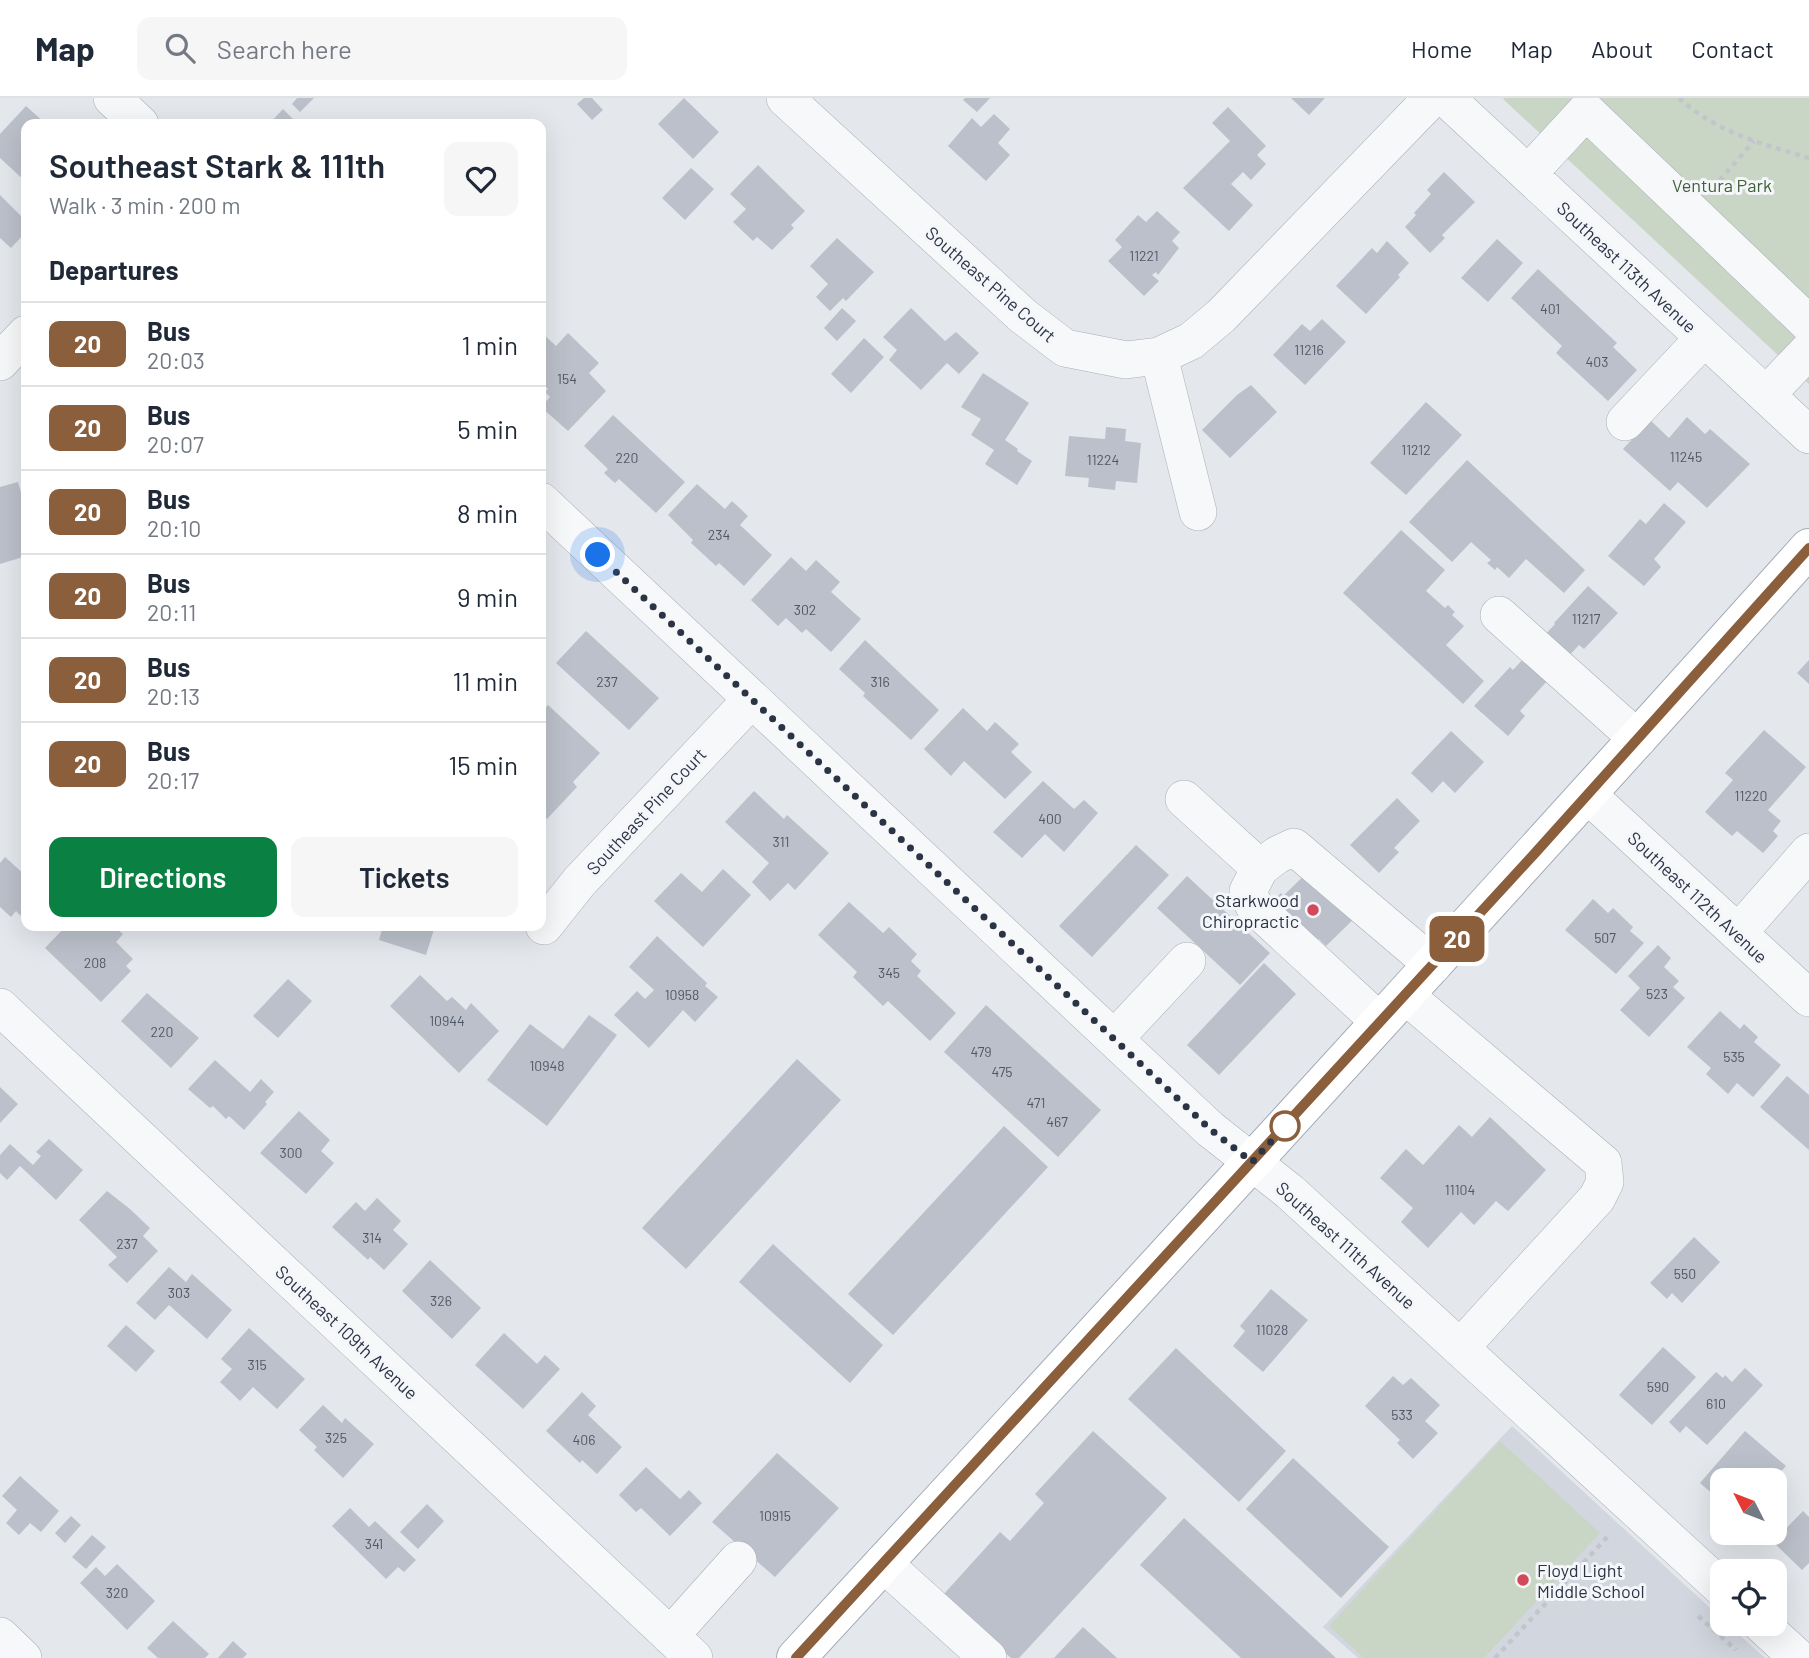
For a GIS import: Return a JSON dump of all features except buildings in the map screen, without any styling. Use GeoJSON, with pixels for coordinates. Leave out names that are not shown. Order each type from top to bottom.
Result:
{"type":"FeatureCollection","features":[{"type":"Feature","properties":{"kind":"main road"},"geometry":{"type":"LineString","coordinates":[[796,1658],[1393,1009],[1809,548]]}},
{"type":"Feature","properties":{"kind":"street"},"geometry":{"type":"LineString","coordinates":[[112,98],[135,119]]}},
{"type":"Feature","properties":{"kind":"street","name":"Southeast Pine Court"},"geometry":{"type":"LineString","coordinates":[[785,98],[1023,316],[1065,348],[1126,360],[1159,356],[1191,341],[1221,316],[1432,98]]}},
{"type":"Feature","properties":{"kind":"street","name":"Southeast 113th Avenue"},"geometry":{"type":"LineString","coordinates":[[1446,98],[1809,435]]}},
{"type":"Feature","properties":{"kind":"street"},"geometry":{"type":"LineString","coordinates":[[1528,174],[1586,111],[1809,324]]}},
{"type":"Feature","properties":{"kind":"street"},"geometry":{"type":"LineString","coordinates":[[1625,422],[1704,338]]}},
{"type":"Feature","properties":{"kind":"street"},"geometry":{"type":"LineString","coordinates":[[0,362],[21,339]]}},
{"type":"Feature","properties":{"kind":"street"},"geometry":{"type":"LineString","coordinates":[[1766,395],[1809,350]]}},
{"type":"Feature","properties":{"kind":"street"},"geometry":{"type":"LineString","coordinates":[[1159,356],[1198,512]]}},
{"type":"Feature","properties":{"kind":"street","name":"Southeast 111th Avenue"},"geometry":{"type":"LineString","coordinates":[[546,506],[1210,1129],[1290,1192],[1710,1577]]}},
{"type":"Feature","properties":{"kind":"street"},"geometry":{"type":"LineString","coordinates":[[1499,615],[1638,739]]}},
{"type":"Feature","properties":{"kind":"street","name":"Southeast Pine Court"},"geometry":{"type":"LineString","coordinates":[[546,923],[579,882],[752,699]]}},
{"type":"Feature","properties":{"kind":"street","name":"Southeast 112th Avenue"},"geometry":{"type":"LineString","coordinates":[[1588,795],[1809,998]]}},
{"type":"Feature","properties":{"kind":"street"},"geometry":{"type":"LineString","coordinates":[[1184,799],[1260,868]]}},
{"type":"Feature","properties":{"kind":"street"},"geometry":{"type":"LineString","coordinates":[[1433,965],[1294,847],[1277,855],[1260,868],[1248,891],[1254,906],[1603,1163],[1605,1182],[1597,1198],[1460,1348]]}},
{"type":"Feature","properties":{"kind":"street"},"geometry":{"type":"LineString","coordinates":[[1738,933],[1809,852]]}},
{"type":"Feature","properties":{"kind":"street"},"geometry":{"type":"LineString","coordinates":[[1114,1039],[1187,961]]}},
{"type":"Feature","properties":{"kind":"street","name":"Southeast 109th Avenue"},"geometry":{"type":"LineString","coordinates":[[0,1007],[682,1647]]}},
{"type":"Feature","properties":{"kind":"street"},"geometry":{"type":"LineString","coordinates":[[682,1647],[738,1560]]}},
{"type":"Feature","properties":{"kind":"street"},"geometry":{"type":"LineString","coordinates":[[883,1563],[988,1658]]}},
{"type":"Feature","properties":{"kind":"street"},"geometry":{"type":"LineString","coordinates":[[0,1636],[23,1658]]}},
{"type":"Feature","properties":{"kind":"street"},"geometry":{"type":"LineString","coordinates":[[1775,1636],[1800,1658],[1809,1651]]}},
{"type":"Feature","properties":{"kind":"path"},"geometry":{"type":"LineString","coordinates":[[1679,98],[1695,113],[1746,139],[1809,158]]}},
{"type":"Feature","properties":{"kind":"path"},"geometry":{"type":"LineString","coordinates":[[1692,212],[1755,141]]}},
{"type":"Feature","properties":{"kind":"path"},"geometry":{"type":"LineString","coordinates":[[1495,1658],[1611,1534]]}},
{"type":"Feature","properties":{"kind":"shaded area","name":"Floyd Light Middle School"},"geometry":{"type":"Polygon","coordinates":[[[1512,1426],[1710,1608],[1710,1636],[1740,1636],[1765,1658],[1358,1658],[1323,1627],[1512,1426]]]}},
{"type":"Feature","properties":{"kind":"green space","name":"Ventura Park"},"geometry":{"type":"Polygon","coordinates":[[[1809,98],[1809,384],[1503,99],[1809,98]]]}},
{"type":"Feature","properties":{"kind":"green space"},"geometry":{"type":"Polygon","coordinates":[[[1500,1441],[1600,1533],[1484,1658],[1364,1658],[1329,1626],[1500,1441]]]}},
{"type":"Feature","properties":{"kind":"bus line","name":"20"},"geometry":{"type":"LineString","coordinates":[[796,1658],[1536,852],[1809,548]]}},
{"type":"Feature","properties":{"kind":"place","name":"Starkwood Chiropractic"},"geometry":{"type":"Point","coordinates":[1313,910]}},
{"type":"Feature","properties":{"kind":"place","name":"Floyd Light Middle School"},"geometry":{"type":"Point","coordinates":[1523,1580]}},
{"type":"Feature","properties":{"kind":"route"},"geometry":{"type":"LineString","coordinates":[[598,555],[1210,1129],[1252,1162],[1289,1122],[1285,1126]]}}]}
